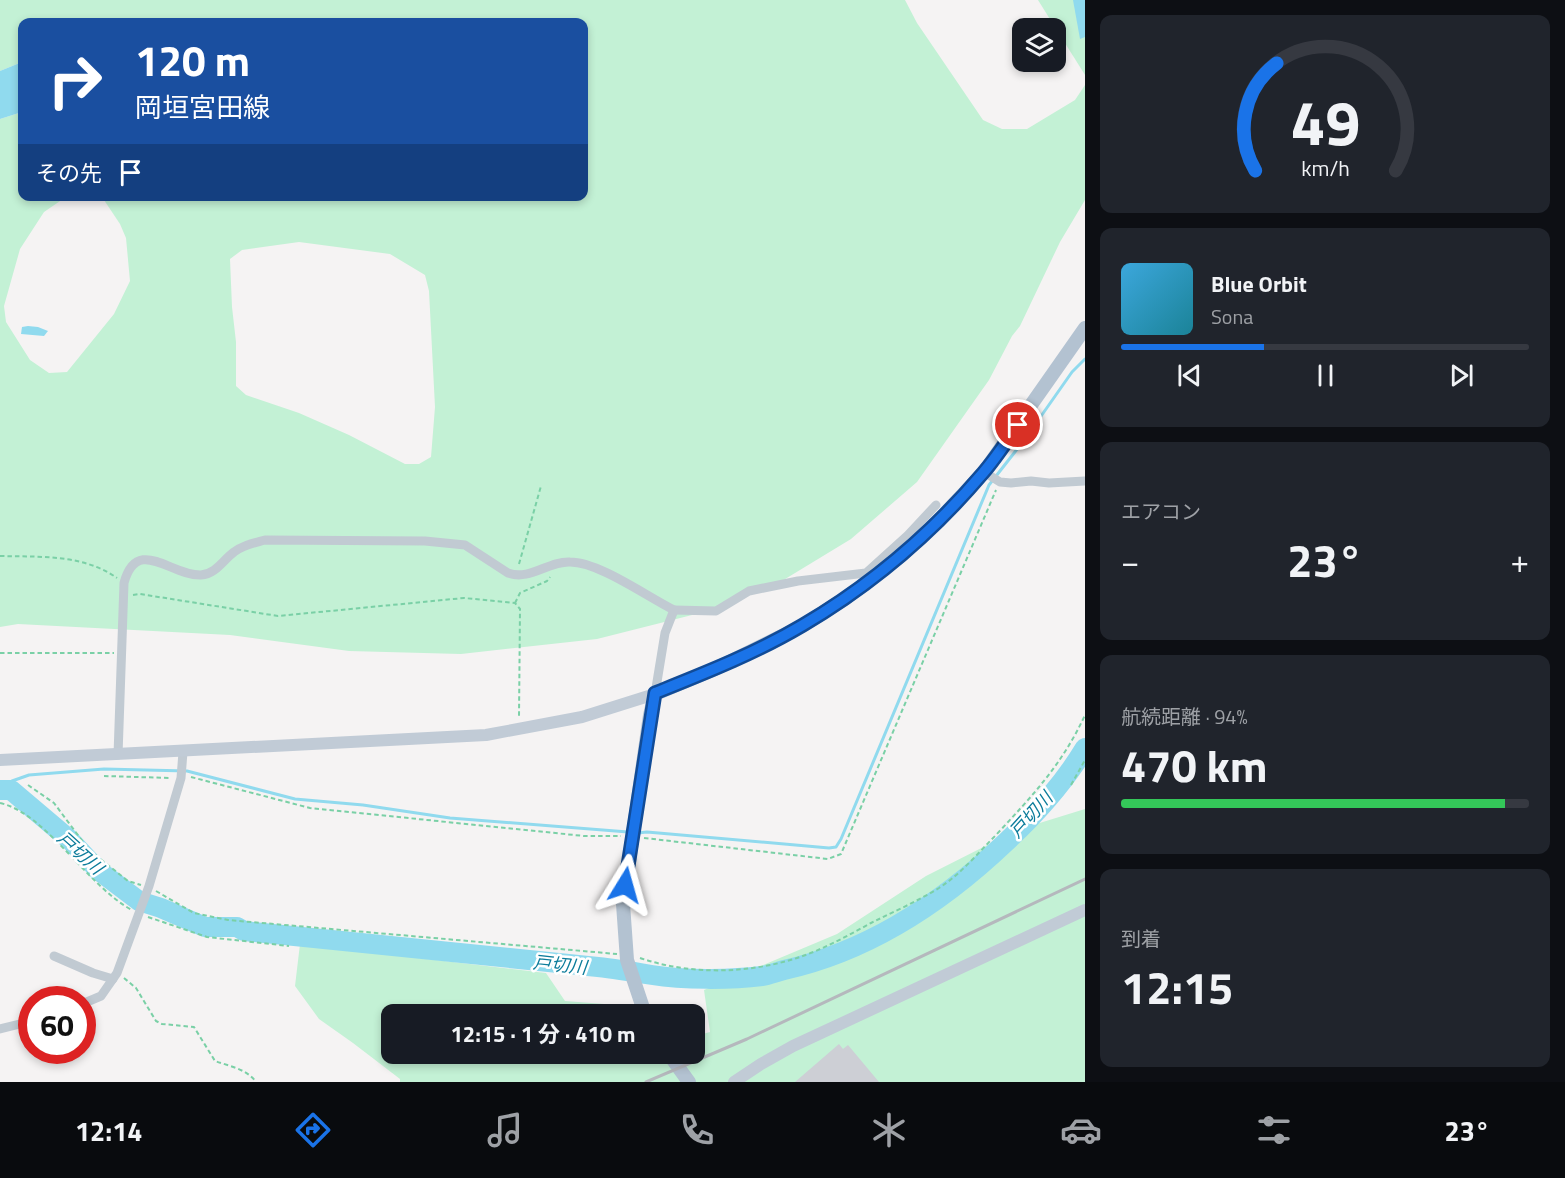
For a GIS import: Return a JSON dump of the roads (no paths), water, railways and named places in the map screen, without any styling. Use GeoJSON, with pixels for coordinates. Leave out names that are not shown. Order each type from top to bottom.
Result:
{"type":"FeatureCollection","features":[{"type":"Feature","properties":{"kind":"main road"},"geometry":{"type":"LineString","coordinates":[[641,1004],[627,957],[623,904],[655,693],[760,648],[802,626],[846,598],[901,556],[984,472],[1085,328]]}},
{"type":"Feature","properties":{"kind":"main road"},"geometry":{"type":"LineString","coordinates":[[676,1064],[689,1082]]}},
{"type":"Feature","properties":{"kind":"street"},"geometry":{"type":"LineString","coordinates":[[984,472],[1000,482],[1011,483],[1085,481]]}},
{"type":"Feature","properties":{"kind":"street"},"geometry":{"type":"LineString","coordinates":[[118,755],[124,583],[127,572],[138,560],[150,558],[180,572],[200,575],[213,572],[234,552],[265,540],[425,541],[465,545],[515,576],[561,562],[572,561],[591,565],[674,610],[716,611],[749,591],[798,581],[866,573],[908,535],[936,505]]}},
{"type":"Feature","properties":{"kind":"street"},"geometry":{"type":"LineString","coordinates":[[0,760],[450,738],[520,730],[582,717],[655,693],[665,633],[674,610]]}},
{"type":"Feature","properties":{"kind":"street"},"geometry":{"type":"LineString","coordinates":[[96,998],[101,996],[115,976],[149,886],[181,778],[183,752]]}},
{"type":"Feature","properties":{"kind":"street"},"geometry":{"type":"LineString","coordinates":[[734,1082],[793,1046],[1085,910]]}},
{"type":"Feature","properties":{"kind":"street"},"geometry":{"type":"LineString","coordinates":[[54,956],[93,973],[115,976]]}},
{"type":"Feature","properties":{"kind":"street"},"geometry":{"type":"LineString","coordinates":[[0,1029],[18,1024]]}},
{"type":"Feature","properties":{"kind":"water"},"geometry":{"type":"Polygon","coordinates":[[[1073,0],[1085,0],[1085,37],[1080,39],[1073,0]]]}},
{"type":"Feature","properties":{"kind":"water"},"geometry":{"type":"Polygon","coordinates":[[[18,64],[18,113],[0,119],[0,71],[18,64]]]}},
{"type":"Feature","properties":{"kind":"water"},"geometry":{"type":"Polygon","coordinates":[[[28,326],[48,331],[44,336],[21,334],[22,327],[28,326]]]}},
{"type":"Feature","properties":{"kind":"waterway"},"geometry":{"type":"LineString","coordinates":[[638,833],[836,847],[989,485],[1072,372],[1085,359]]}},
{"type":"Feature","properties":{"kind":"waterway","name":"戸切川"},"geometry":{"type":"LineString","coordinates":[[0,790],[11,790],[70,840],[98,870],[139,901],[205,927],[237,927],[244,931],[598,967],[664,977],[736,978],[762,976],[816,962],[875,937],[931,904],[982,864],[1028,820],[1059,786],[1085,748]]}},
{"type":"Feature","properties":{"kind":"waterway"},"geometry":{"type":"LineString","coordinates":[[11,790],[12,781],[29,775],[104,769],[187,771],[295,799],[363,805],[450,818],[628,832]]}},
{"type":"Feature","properties":{"kind":"railway"},"geometry":{"type":"LineString","coordinates":[[646,1082],[747,1039],[1085,879]]}}]}
